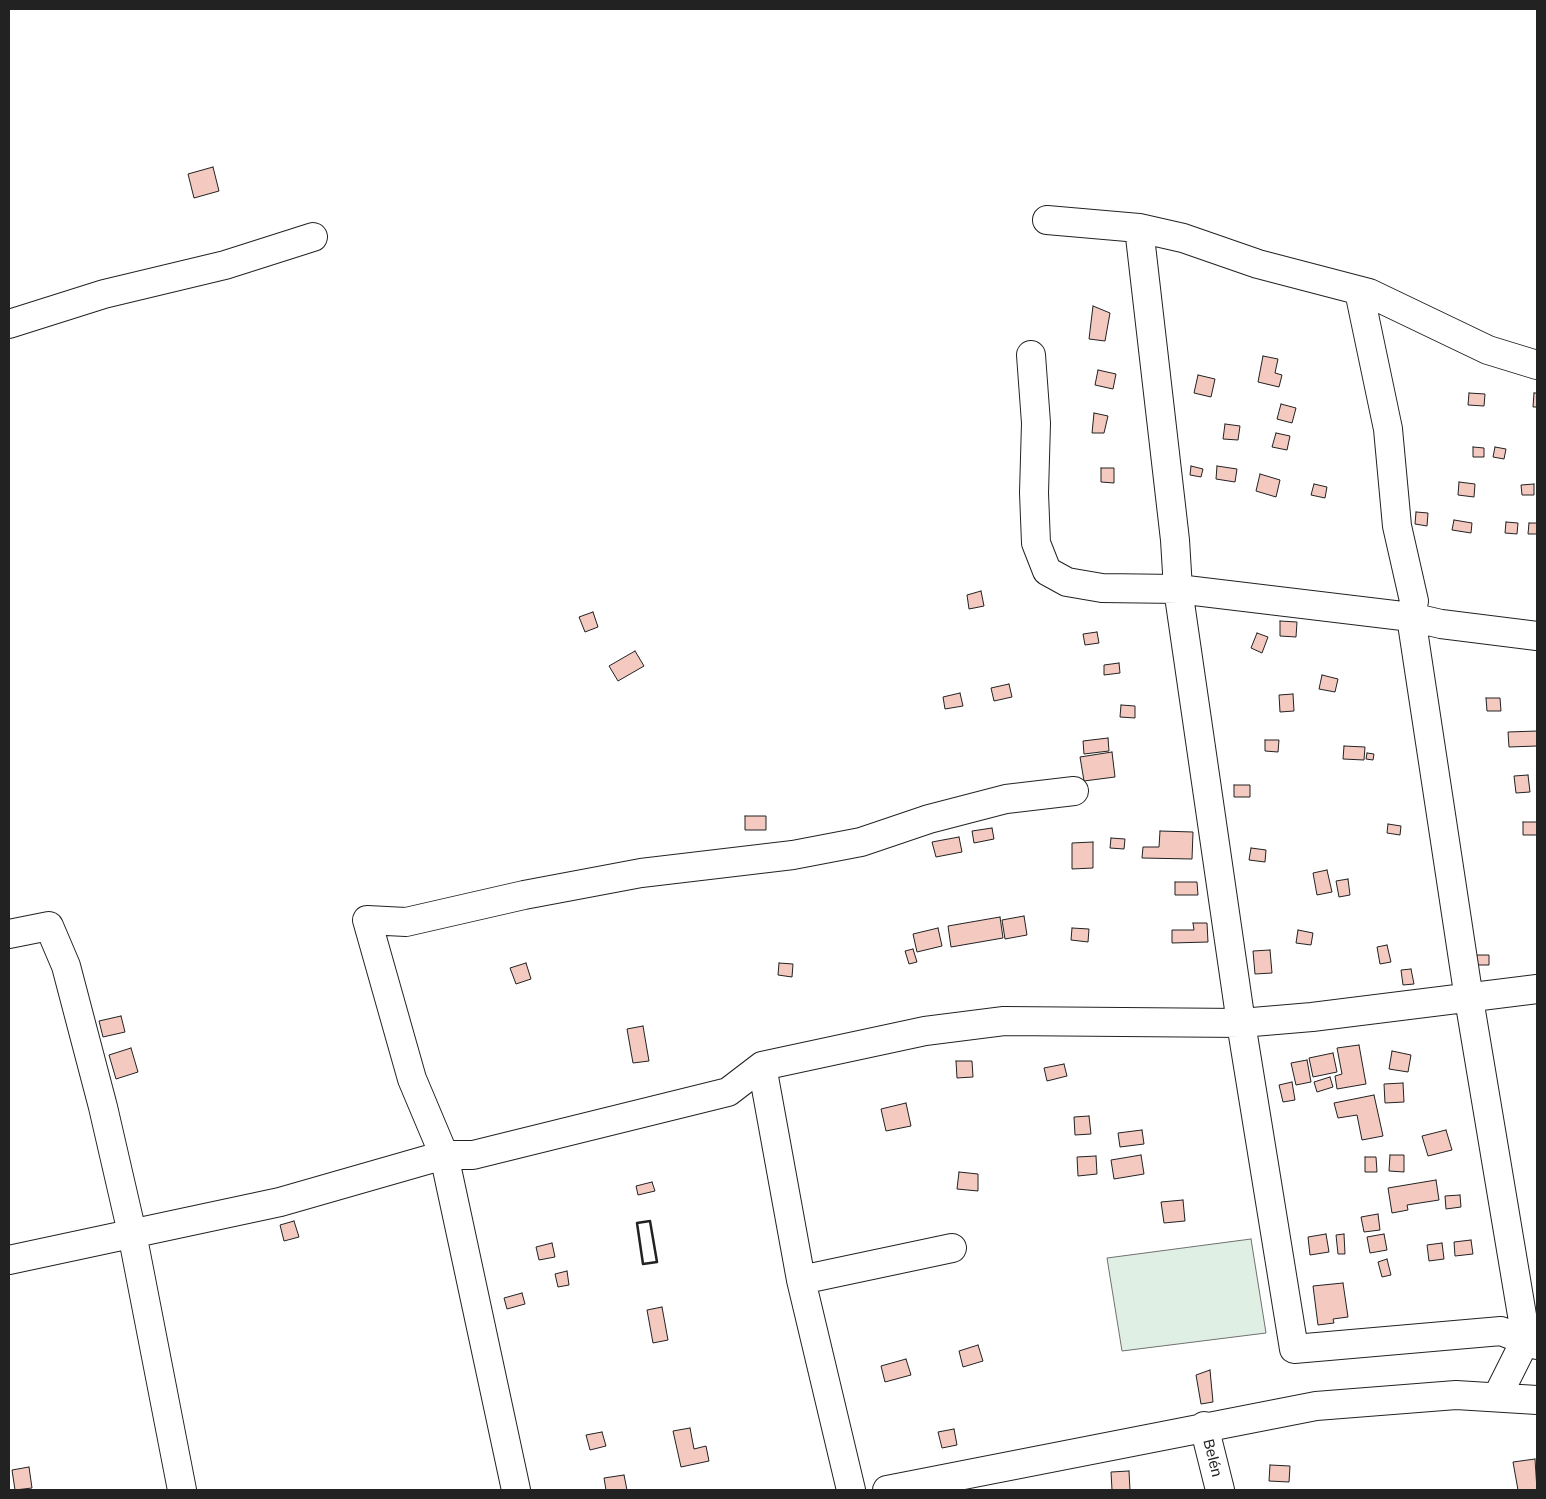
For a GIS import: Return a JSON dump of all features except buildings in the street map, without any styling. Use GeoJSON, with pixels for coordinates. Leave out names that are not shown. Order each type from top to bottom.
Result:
{"type":"FeatureCollection","features":[{"type":"Feature","properties":{"kind":"street"},"geometry":{"type":"LineString","coordinates":[[1047,220],[1139,228],[1183,238],[1258,264],[1369,293],[1488,350],[1537,365]]}},
{"type":"Feature","properties":{"kind":"street"},"geometry":{"type":"LineString","coordinates":[[1139,228],[1174,530],[1178,589],[1241,1023],[1294,1349],[1501,1331],[1532,1342]]}},
{"type":"Feature","properties":{"kind":"street"},"geometry":{"type":"LineString","coordinates":[[9,324],[104,294],[225,265],[313,237]]}},
{"type":"Feature","properties":{"kind":"street"},"geometry":{"type":"LineString","coordinates":[[1359,291],[1388,429],[1397,526],[1414,601],[1411,617],[1469,999],[1532,1342],[1497,1397]]}},
{"type":"Feature","properties":{"kind":"street"},"geometry":{"type":"LineString","coordinates":[[1031,355],[1036,423],[1034,493],[1036,543],[1047,571],[1067,582],[1102,588],[1178,589],[1411,617],[1441,624],[1537,636]]}},
{"type":"Feature","properties":{"kind":"street"},"geometry":{"type":"LineString","coordinates":[[516,1490],[444,1155],[412,1079],[367,920],[406,922],[524,895],[641,873],[812,851],[861,842],[929,819],[1006,799],[1074,791]]}},
{"type":"Feature","properties":{"kind":"street"},"geometry":{"type":"LineString","coordinates":[[9,934],[49,926],[66,966],[103,1107],[132,1233],[182,1490]]}},
{"type":"Feature","properties":{"kind":"street"},"geometry":{"type":"LineString","coordinates":[[9,1260],[280,1202],[444,1155],[473,1155],[728,1092],[762,1066],[925,1031],[1004,1021],[1241,1023],[1537,990]]}},
{"type":"Feature","properties":{"kind":"street"},"geometry":{"type":"LineString","coordinates":[[762,1066],[801,1280],[851,1490]]}},
{"type":"Feature","properties":{"kind":"street"},"geometry":{"type":"LineString","coordinates":[[801,1280],[952,1248]]}},
{"type":"Feature","properties":{"kind":"street"},"geometry":{"type":"LineString","coordinates":[[887,1490],[1204,1426],[1316,1406],[1456,1395],[1537,1400]]}},
{"type":"Feature","properties":{"kind":"street","name":"Belén"},"geometry":{"type":"LineString","coordinates":[[1204,1426],[1220,1490]]}},
{"type":"Feature","properties":{"kind":"green space"},"geometry":{"type":"Polygon","coordinates":[[[1251,1239],[1266,1333],[1122,1351],[1107,1258],[1251,1239]]]}},
{"type":"Feature","properties":{"kind":"wall"},"geometry":{"type":"LineString","coordinates":[[650,1221],[657,1262],[643,1264],[637,1223],[650,1221]]}}]}
